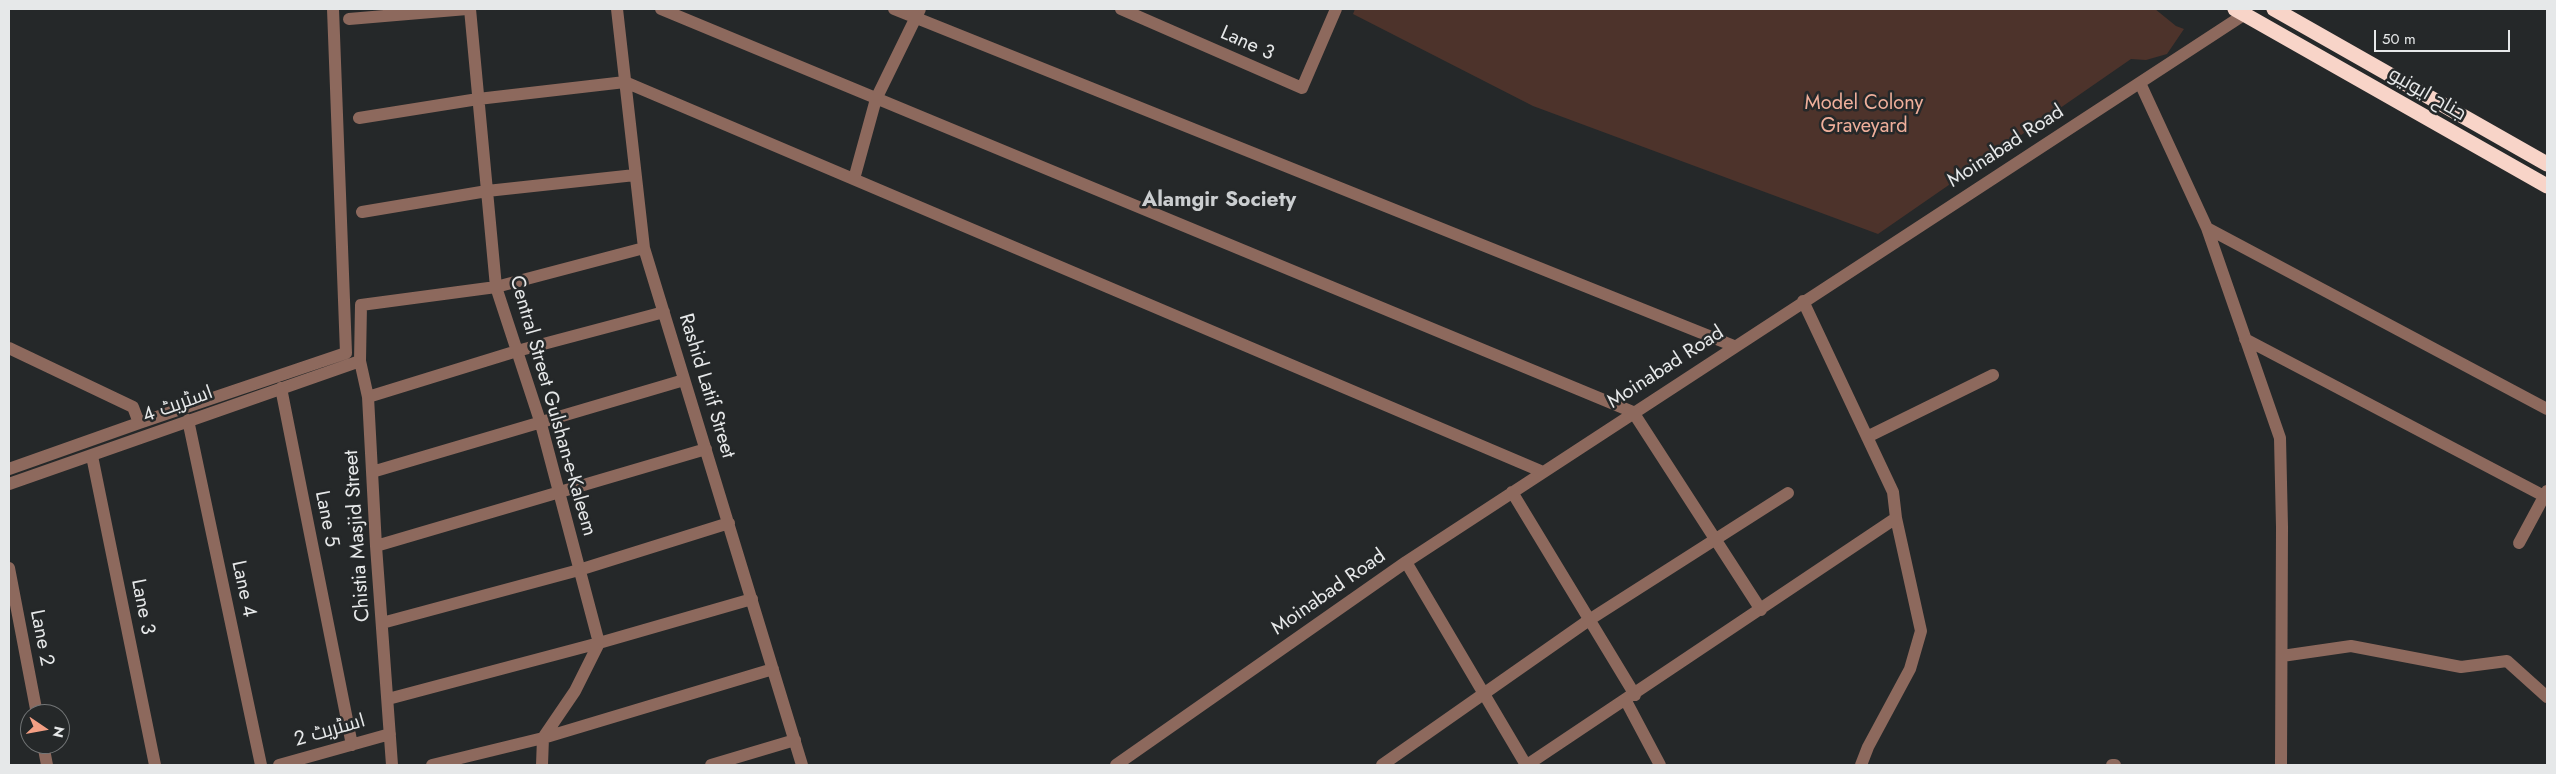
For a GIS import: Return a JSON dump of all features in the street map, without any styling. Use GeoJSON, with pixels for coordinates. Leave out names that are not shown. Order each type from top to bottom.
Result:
{"type":"FeatureCollection","features":[{"type":"Feature","properties":{"kind":"highway","name":"جناح ایونیو"},"geometry":{"type":"LineString","coordinates":[[2274,9],[2547,164]]}},
{"type":"Feature","properties":{"kind":"highway","name":"جناح ایونیو"},"geometry":{"type":"LineString","coordinates":[[2240,11],[2547,186]]}},
{"type":"Feature","properties":{"kind":"street"},"geometry":{"type":"LineString","coordinates":[[9,469],[346,352],[333,9]]}},
{"type":"Feature","properties":{"kind":"street"},"geometry":{"type":"LineString","coordinates":[[349,19],[468,9]]}},
{"type":"Feature","properties":{"kind":"street","name":"Central Street Gulshan-e-Kaleem"},"geometry":{"type":"LineString","coordinates":[[468,9],[496,287],[541,424],[599,643]]}},
{"type":"Feature","properties":{"kind":"street","name":"Rashid Latif Street"},"geometry":{"type":"LineString","coordinates":[[617,9],[644,248],[802,765]]}},
{"type":"Feature","properties":{"kind":"street"},"geometry":{"type":"LineString","coordinates":[[661,9],[1634,412],[1761,610]]}},
{"type":"Feature","properties":{"kind":"street"},"geometry":{"type":"LineString","coordinates":[[894,9],[918,13],[1734,346]]}},
{"type":"Feature","properties":{"kind":"street","name":"Lane 3"},"geometry":{"type":"LineString","coordinates":[[1121,9],[1302,88],[1336,9]]}},
{"type":"Feature","properties":{"kind":"street","name":"Moinabad Road"},"geometry":{"type":"LineString","coordinates":[[1116,765],[1406,562],[1734,346],[2140,83],[2240,11]]}},
{"type":"Feature","properties":{"kind":"street"},"geometry":{"type":"LineString","coordinates":[[854,179],[876,99],[918,13]]}},
{"type":"Feature","properties":{"kind":"street"},"geometry":{"type":"LineString","coordinates":[[359,118],[478,99],[625,82],[1543,472]]}},
{"type":"Feature","properties":{"kind":"street"},"geometry":{"type":"LineString","coordinates":[[2140,83],[2206,228],[2280,438],[2281,765]]}},
{"type":"Feature","properties":{"kind":"street"},"geometry":{"type":"LineString","coordinates":[[362,212],[487,191],[636,174]]}},
{"type":"Feature","properties":{"kind":"street"},"geometry":{"type":"LineString","coordinates":[[2206,228],[2547,409]]}},
{"type":"Feature","properties":{"kind":"street"},"geometry":{"type":"LineString","coordinates":[[496,287],[644,248]]}},
{"type":"Feature","properties":{"kind":"street","name":"Chistia Masjid Street"},"geometry":{"type":"LineString","coordinates":[[392,765],[376,546],[368,397],[360,360],[361,305],[496,287]]}},
{"type":"Feature","properties":{"kind":"street"},"geometry":{"type":"LineString","coordinates":[[1803,301],[1893,492],[1896,518],[1921,632],[1910,669],[1868,747],[1861,765]]}},
{"type":"Feature","properties":{"kind":"street"},"geometry":{"type":"LineString","coordinates":[[368,397],[517,351],[664,312]]}},
{"type":"Feature","properties":{"kind":"street"},"geometry":{"type":"LineString","coordinates":[[2245,339],[2546,494],[2518,544]]}},
{"type":"Feature","properties":{"kind":"street"},"geometry":{"type":"LineString","coordinates":[[9,348],[133,407],[139,423]]}},
{"type":"Feature","properties":{"kind":"street","name":"اسٹریٹ 4"},"geometry":{"type":"LineString","coordinates":[[9,484],[360,360]]}},
{"type":"Feature","properties":{"kind":"street"},"geometry":{"type":"LineString","coordinates":[[1867,437],[1994,375]]}},
{"type":"Feature","properties":{"kind":"street"},"geometry":{"type":"LineString","coordinates":[[372,472],[541,424],[684,380]]}},
{"type":"Feature","properties":{"kind":"street","name":"Lane 5"},"geometry":{"type":"LineString","coordinates":[[281,388],[352,745]]}},
{"type":"Feature","properties":{"kind":"street","name":"Lane 4"},"geometry":{"type":"LineString","coordinates":[[188,420],[261,765]]}},
{"type":"Feature","properties":{"kind":"street"},"geometry":{"type":"LineString","coordinates":[[376,546],[559,494],[706,449]]}},
{"type":"Feature","properties":{"kind":"street","name":"Lane 3"},"geometry":{"type":"LineString","coordinates":[[92,456],[155,765]]}},
{"type":"Feature","properties":{"kind":"street"},"geometry":{"type":"LineString","coordinates":[[1512,492],[1589,620],[1630,698],[1660,765]]}},
{"type":"Feature","properties":{"kind":"street"},"geometry":{"type":"LineString","coordinates":[[1382,765],[1589,620],[1788,493]]}},
{"type":"Feature","properties":{"kind":"street"},"geometry":{"type":"LineString","coordinates":[[1406,562],[1483,694],[1530,764],[1896,518]]}},
{"type":"Feature","properties":{"kind":"street"},"geometry":{"type":"LineString","coordinates":[[382,623],[579,570],[729,523]]}},
{"type":"Feature","properties":{"kind":"street","name":"Lane 2"},"geometry":{"type":"LineString","coordinates":[[9,568],[35,704]]}},
{"type":"Feature","properties":{"kind":"street"},"geometry":{"type":"LineString","coordinates":[[388,699],[599,643],[752,599]]}},
{"type":"Feature","properties":{"kind":"street"},"geometry":{"type":"LineString","coordinates":[[542,765],[543,738],[575,691],[599,643]]}},
{"type":"Feature","properties":{"kind":"street"},"geometry":{"type":"LineString","coordinates":[[2282,656],[2351,646],[2461,667],[2507,661],[2547,698]]}},
{"type":"Feature","properties":{"kind":"street"},"geometry":{"type":"LineString","coordinates":[[432,765],[543,738],[773,669]]}},
{"type":"Feature","properties":{"kind":"street","name":"اسٹریٹ 2"},"geometry":{"type":"LineString","coordinates":[[279,765],[390,734]]}},
{"type":"Feature","properties":{"kind":"street"},"geometry":{"type":"LineString","coordinates":[[711,765],[795,740]]}},
{"type":"Feature","properties":{"kind":"green space","name":"Model Colony Graveyard"},"geometry":{"type":"Polygon","coordinates":[[[1355,9],[2155,9],[2176,26],[2184,29],[2167,54],[2146,60],[2131,59],[1878,234],[1533,106],[1353,14],[1355,9]]]}},
{"type":"Feature","properties":{"kind":"district","name":"Alamgir Society"},"geometry":{"type":"Point","coordinates":[1219,201]}}]}
